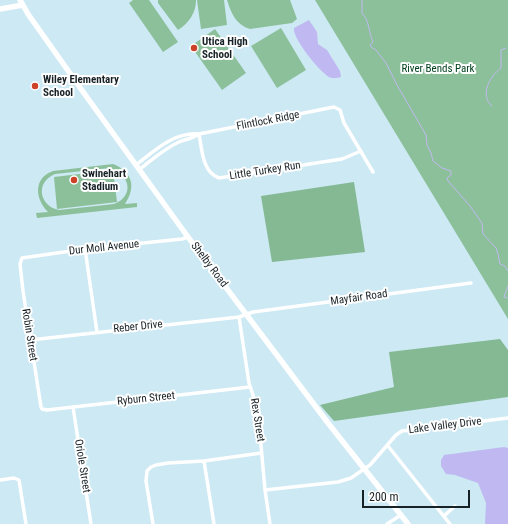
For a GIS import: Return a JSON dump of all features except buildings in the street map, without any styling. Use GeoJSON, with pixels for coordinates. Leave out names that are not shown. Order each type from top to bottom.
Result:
{"type":"FeatureCollection","features":[{"type":"Feature","properties":{"kind":"street"},"geometry":{"type":"LineString","coordinates":[[0,9],[21,3]]}},
{"type":"Feature","properties":{"kind":"street","name":"Shelby Road"},"geometry":{"type":"LineString","coordinates":[[21,3],[188,237],[328,423],[408,524]]}},
{"type":"Feature","properties":{"kind":"street","name":"Flintlock Ridge"},"geometry":{"type":"LineString","coordinates":[[138,167],[166,143],[178,136],[190,133],[199,134],[308,113],[331,107],[336,107],[340,110],[343,120],[361,151]]}},
{"type":"Feature","properties":{"kind":"street","name":"Flintlock Ridge"},"geometry":{"type":"LineString","coordinates":[[138,167],[180,141],[193,139],[199,134]]}},
{"type":"Feature","properties":{"kind":"street","name":"Little Turkey Run"},"geometry":{"type":"LineString","coordinates":[[199,134],[202,151],[208,169],[212,174],[219,178],[342,159],[361,151]]}},
{"type":"Feature","properties":{"kind":"street"},"geometry":{"type":"LineString","coordinates":[[166,143],[169,147]]}},
{"type":"Feature","properties":{"kind":"street"},"geometry":{"type":"LineString","coordinates":[[361,151],[374,172]]}},
{"type":"Feature","properties":{"kind":"street","name":"Dur Moll Avenue"},"geometry":{"type":"LineString","coordinates":[[21,259],[25,257],[85,249],[182,239],[188,237]]}},
{"type":"Feature","properties":{"kind":"street"},"geometry":{"type":"LineString","coordinates":[[85,249],[97,332]]}},
{"type":"Feature","properties":{"kind":"street","name":"Robin Street"},"geometry":{"type":"LineString","coordinates":[[21,259],[20,268],[30,340],[42,409]]}},
{"type":"Feature","properties":{"kind":"street","name":"Mayfair Road"},"geometry":{"type":"LineString","coordinates":[[246,314],[471,283]]}},
{"type":"Feature","properties":{"kind":"street","name":"Reber Drive"},"geometry":{"type":"LineString","coordinates":[[30,340],[240,317],[246,314]]}},
{"type":"Feature","properties":{"kind":"street","name":"Rex Street"},"geometry":{"type":"LineString","coordinates":[[240,317],[250,387],[253,395],[262,453],[270,524]]}},
{"type":"Feature","properties":{"kind":"street","name":"Ryburn Street"},"geometry":{"type":"LineString","coordinates":[[42,409],[47,410],[250,387]]}},
{"type":"Feature","properties":{"kind":"street","name":"Oriole Street"},"geometry":{"type":"LineString","coordinates":[[73,407],[91,524]]}},
{"type":"Feature","properties":{"kind":"street","name":"Lake Valley Drive"},"geometry":{"type":"LineString","coordinates":[[265,490],[342,481],[356,476],[376,460],[398,433],[406,430],[508,418]]}},
{"type":"Feature","properties":{"kind":"street"},"geometry":{"type":"LineString","coordinates":[[388,446],[450,524]]}},
{"type":"Feature","properties":{"kind":"street"},"geometry":{"type":"LineString","coordinates":[[153,524],[146,481],[148,469],[162,464],[204,461],[262,453]]}},
{"type":"Feature","properties":{"kind":"street"},"geometry":{"type":"LineString","coordinates":[[204,461],[214,524]]}},
{"type":"Feature","properties":{"kind":"street"},"geometry":{"type":"LineString","coordinates":[[0,480],[14,478],[18,479],[26,524]]}},
{"type":"Feature","properties":{"kind":"street"},"geometry":{"type":"LineString","coordinates":[[444,516],[455,506]]}},
{"type":"Feature","properties":{"kind":"street"},"geometry":{"type":"LineString","coordinates":[[387,524],[401,515]]}},
{"type":"Feature","properties":{"kind":"green space"},"geometry":{"type":"Polygon","coordinates":[[[133,0],[149,0],[178,42],[163,52],[129,3],[133,0]]]}},
{"type":"Feature","properties":{"kind":"green space"},"geometry":{"type":"Polygon","coordinates":[[[158,0],[196,0],[196,5],[191,17],[178,30],[158,3],[158,0]]]}},
{"type":"Feature","properties":{"kind":"green space"},"geometry":{"type":"Polygon","coordinates":[[[197,0],[224,0],[227,25],[201,29],[197,0]]]}},
{"type":"Feature","properties":{"kind":"green space"},"geometry":{"type":"Polygon","coordinates":[[[227,0],[290,0],[297,19],[292,23],[250,29],[241,25],[235,18],[227,0]]]}},
{"type":"Feature","properties":{"kind":"green space","name":"River Bends Park"},"geometry":{"type":"Polygon","coordinates":[[[315,0],[508,0],[508,319],[315,0]]]}},
{"type":"Feature","properties":{"kind":"green space"},"geometry":{"type":"Polygon","coordinates":[[[281,28],[306,70],[277,88],[251,46],[281,28]]]}},
{"type":"Feature","properties":{"kind":"green space"},"geometry":{"type":"Polygon","coordinates":[[[215,29],[246,73],[222,90],[191,46],[215,29]]]}},
{"type":"Feature","properties":{"kind":"green space"},"geometry":{"type":"Polygon","coordinates":[[[113,164],[120,167],[125,171],[131,181],[131,192],[125,204],[137,203],[137,207],[37,218],[36,213],[48,212],[40,201],[38,189],[39,184],[47,174],[53,171],[113,164]],[[110,168],[55,174],[44,182],[42,194],[47,204],[52,208],[59,210],[114,204],[125,196],[127,191],[126,180],[117,171],[110,168]]]}},
{"type":"Feature","properties":{"kind":"green space"},"geometry":{"type":"Polygon","coordinates":[[[113,170],[117,202],[57,209],[54,177],[113,170]]]}},
{"type":"Feature","properties":{"kind":"green space"},"geometry":{"type":"Polygon","coordinates":[[[354,182],[365,252],[272,262],[261,196],[354,182]]]}},
{"type":"Feature","properties":{"kind":"green space"},"geometry":{"type":"Polygon","coordinates":[[[500,339],[508,350],[508,397],[334,421],[320,405],[394,387],[389,352],[500,339]]]}},
{"type":"Feature","properties":{"kind":"shaded area"},"geometry":{"type":"Polygon","coordinates":[[[309,20],[317,32],[318,44],[327,50],[340,71],[341,77],[332,78],[325,74],[313,62],[297,39],[294,28],[309,20]]]}},
{"type":"Feature","properties":{"kind":"shaded area"},"geometry":{"type":"Polygon","coordinates":[[[504,447],[508,448],[508,524],[485,524],[486,503],[478,483],[455,475],[446,474],[441,466],[441,460],[444,455],[504,447]]]}},
{"type":"Feature","properties":{"kind":"waterway"},"geometry":{"type":"LineString","coordinates":[[362,0],[362,13],[368,23],[373,42],[370,45],[371,47],[376,50],[386,63],[426,135],[427,145],[433,161],[442,168],[451,171],[451,175],[447,178],[448,181],[470,206],[482,223],[483,234],[496,248],[500,264],[505,266],[508,271]]}},
{"type":"Feature","properties":{"kind":"waterway"},"geometry":{"type":"LineString","coordinates":[[492,106],[488,102],[486,91],[493,76],[501,68],[501,50],[506,48]]}},
{"type":"Feature","properties":{"kind":"waterway"},"geometry":{"type":"LineString","coordinates":[[508,286],[504,297],[508,298]]}},
{"type":"Feature","properties":{"kind":"place","name":"Utica High School"},"geometry":{"type":"Point","coordinates":[194,48]}},
{"type":"Feature","properties":{"kind":"place","name":"Wiley Elementary School"},"geometry":{"type":"Point","coordinates":[35,86]}},
{"type":"Feature","properties":{"kind":"place","name":"Swinehart Stadium"},"geometry":{"type":"Point","coordinates":[74,180]}}]}
